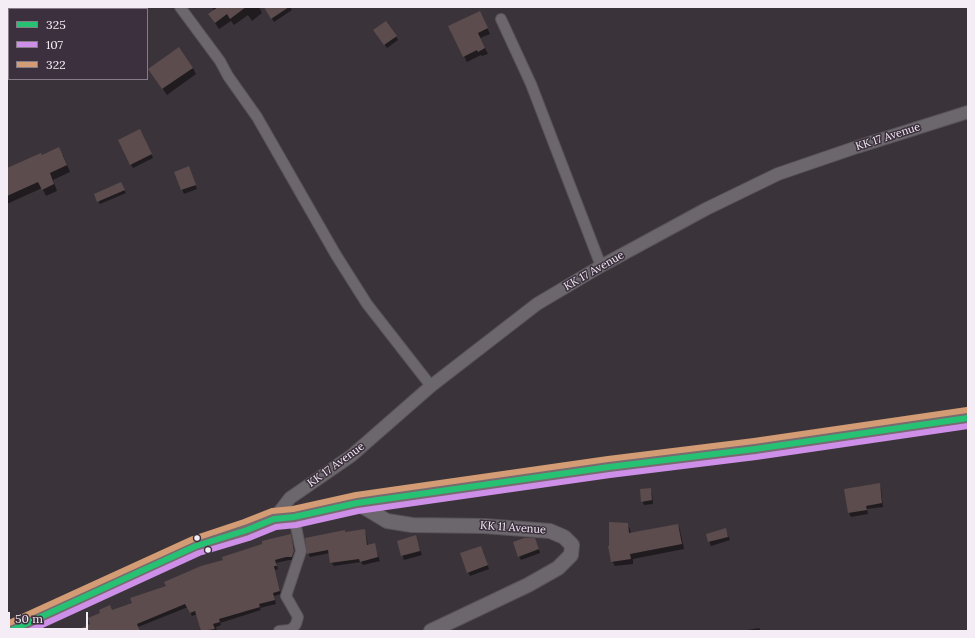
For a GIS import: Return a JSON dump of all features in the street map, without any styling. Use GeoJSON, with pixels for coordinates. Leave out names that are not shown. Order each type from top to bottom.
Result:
{"type":"FeatureCollection","features":[{"type":"Feature","properties":{"kind":"highway"},"geometry":{"type":"LineString","coordinates":[[10,631],[196,546],[247,530],[274,519],[294,517],[357,503],[609,467],[755,449],[968,418]]}},
{"type":"Feature","properties":{"kind":"main road","name":"KK 11 Avenue"},"geometry":{"type":"LineString","coordinates":[[357,503],[387,520],[412,525],[484,526],[550,531],[564,537],[572,545],[571,555],[558,568],[431,631]]}},
{"type":"Feature","properties":{"kind":"street"},"geometry":{"type":"LineString","coordinates":[[180,7],[220,61],[228,76],[257,117],[336,255],[367,304],[431,386]]}},
{"type":"Feature","properties":{"kind":"street"},"geometry":{"type":"LineString","coordinates":[[501,19],[531,84],[601,266]]}},
{"type":"Feature","properties":{"kind":"street","name":"KK 17 Avenue"},"geometry":{"type":"LineString","coordinates":[[274,519],[290,498],[351,456],[431,386],[537,304],[601,266],[706,209],[778,174],[968,112]]}},
{"type":"Feature","properties":{"kind":"street"},"geometry":{"type":"LineString","coordinates":[[279,631],[293,628],[298,617],[286,596],[301,551],[294,517]]}},
{"type":"Feature","properties":{"kind":"building"},"geometry":{"type":"Polygon","coordinates":[[[218,7],[246,7],[230,19],[227,14],[215,23],[208,14],[218,7]]]}},
{"type":"Feature","properties":{"kind":"building"},"geometry":{"type":"Polygon","coordinates":[[[264,7],[289,7],[271,19],[264,7]]]}},
{"type":"Feature","properties":{"kind":"building"},"geometry":{"type":"Polygon","coordinates":[[[480,11],[488,28],[478,33],[485,48],[463,57],[448,26],[480,11]]]}},
{"type":"Feature","properties":{"kind":"building"},"geometry":{"type":"Polygon","coordinates":[[[386,21],[397,36],[384,45],[373,30],[386,21]]]}},
{"type":"Feature","properties":{"kind":"building"},"geometry":{"type":"Polygon","coordinates":[[[179,47],[193,68],[162,89],[148,69],[179,47]]]}},
{"type":"Feature","properties":{"kind":"building"},"geometry":{"type":"Polygon","coordinates":[[[140,129],[152,154],[130,165],[118,140],[140,129]]]}},
{"type":"Feature","properties":{"kind":"building"},"geometry":{"type":"Polygon","coordinates":[[[59,147],[67,165],[50,173],[54,184],[42,190],[38,182],[7,196],[7,168],[59,147]]]}},
{"type":"Feature","properties":{"kind":"building"},"geometry":{"type":"Polygon","coordinates":[[[189,166],[196,185],[181,190],[174,172],[189,166]]]}},
{"type":"Feature","properties":{"kind":"building"},"geometry":{"type":"Polygon","coordinates":[[[121,182],[125,190],[97,202],[94,194],[121,182]]]}},
{"type":"Feature","properties":{"kind":"building"},"geometry":{"type":"Polygon","coordinates":[[[880,483],[882,503],[866,506],[867,510],[848,513],[844,489],[880,483]]]}},
{"type":"Feature","properties":{"kind":"building"},"geometry":{"type":"Polygon","coordinates":[[[651,488],[652,500],[641,502],[640,489],[651,488]]]}},
{"type":"Feature","properties":{"kind":"building"},"geometry":{"type":"Polygon","coordinates":[[[609,522],[628,523],[629,533],[678,524],[682,544],[630,554],[631,559],[611,562],[608,546],[609,522]]]}},
{"type":"Feature","properties":{"kind":"building"},"geometry":{"type":"Polygon","coordinates":[[[726,528],[728,537],[708,542],[706,534],[726,528]]]}},
{"type":"Feature","properties":{"kind":"building"},"geometry":{"type":"Polygon","coordinates":[[[365,529],[367,545],[375,543],[378,557],[360,562],[359,559],[330,563],[328,550],[307,554],[305,538],[345,530],[345,532],[365,529]]]}},
{"type":"Feature","properties":{"kind":"building"},"geometry":{"type":"Polygon","coordinates":[[[291,534],[294,551],[292,557],[275,560],[277,566],[274,566],[280,591],[273,593],[275,600],[259,604],[260,607],[219,619],[220,622],[213,624],[215,629],[201,631],[195,611],[190,613],[185,604],[137,624],[140,631],[75,631],[90,624],[88,618],[100,613],[99,610],[110,605],[112,610],[132,603],[130,598],[166,586],[164,582],[201,566],[223,560],[222,557],[262,544],[262,541],[291,534]]]}},
{"type":"Feature","properties":{"kind":"building"},"geometry":{"type":"Polygon","coordinates":[[[416,535],[420,551],[401,556],[397,541],[416,535]]]}},
{"type":"Feature","properties":{"kind":"building"},"geometry":{"type":"Polygon","coordinates":[[[524,538],[535,538],[539,549],[518,557],[513,542],[524,538]]]}},
{"type":"Feature","properties":{"kind":"building"},"geometry":{"type":"Polygon","coordinates":[[[481,546],[488,565],[467,573],[460,553],[481,546]]]}},
{"type":"Feature","properties":{"kind":"transit line","name":"322"},"geometry":{"type":"LineString","coordinates":[[7,624],[193,539],[272,511],[293,509],[356,495],[608,459],[754,441],[967,410]]}},
{"type":"Feature","properties":{"kind":"transit line","name":"325"},"geometry":{"type":"LineString","coordinates":[[10,631],[196,546],[247,530],[274,519],[294,517],[357,503],[609,467],[755,449],[968,418]]}},
{"type":"Feature","properties":{"kind":"transit line","name":"107"},"geometry":{"type":"LineString","coordinates":[[29,631],[199,553],[249,538],[276,527],[296,525],[358,511],[610,475],[756,457],[968,426]]}}]}
